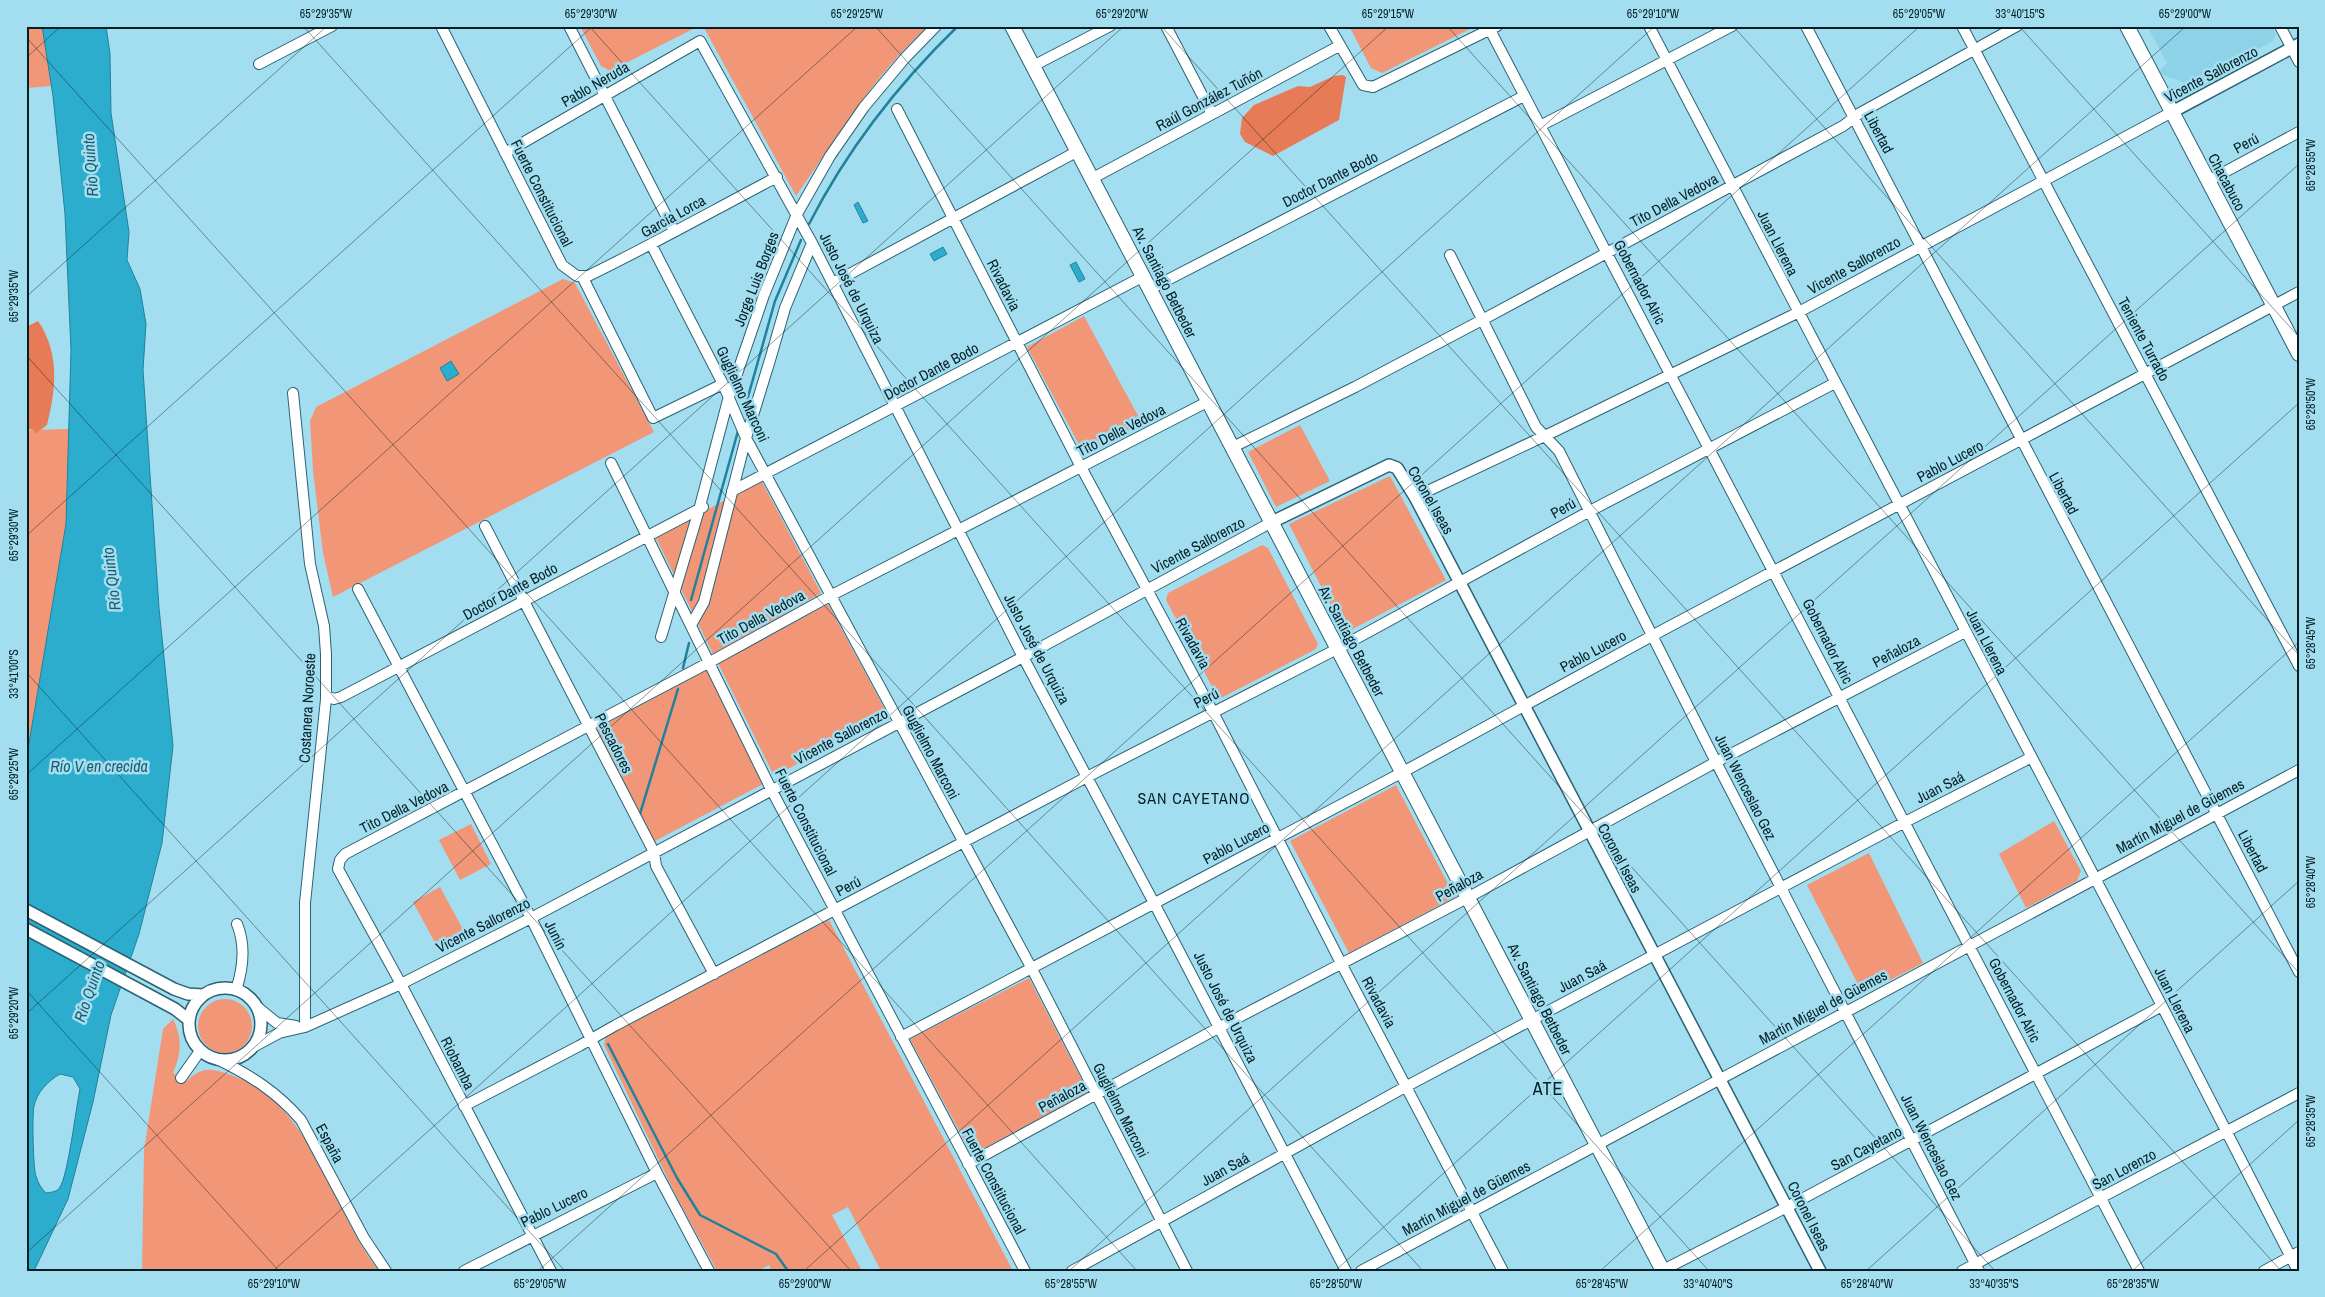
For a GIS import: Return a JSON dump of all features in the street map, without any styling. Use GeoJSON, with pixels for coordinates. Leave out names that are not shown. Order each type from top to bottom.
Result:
{"type":"FeatureCollection","features":[{"type":"Feature","properties":{"kind":"main road","name":"Av. Santiago Betbeder"},"geometry":{"type":"LineString","coordinates":[[1012,26],[1469,897],[1662,1271]]}},
{"type":"Feature","properties":{"kind":"main road","name":"Chacabuco"},"geometry":{"type":"LineString","coordinates":[[2126,26],[2299,354]]}},
{"type":"Feature","properties":{"kind":"street"},"geometry":{"type":"LineString","coordinates":[[259,64],[332,26]]}},
{"type":"Feature","properties":{"kind":"street","name":"Fuerte Constitucional"},"geometry":{"type":"LineString","coordinates":[[441,26],[562,265],[577,276],[582,276]]}},
{"type":"Feature","properties":{"kind":"street"},"geometry":{"type":"LineString","coordinates":[[569,26],[674,231]]}},
{"type":"Feature","properties":{"kind":"street","name":"Jorge Luis Borges"},"geometry":{"type":"LineString","coordinates":[[661,638],[704,507],[728,400],[764,294],[797,214],[830,156],[864,107],[905,58],[936,26]]}},
{"type":"Feature","properties":{"kind":"street"},"geometry":{"type":"LineString","coordinates":[[1033,66],[1110,26]]}},
{"type":"Feature","properties":{"kind":"street"},"geometry":{"type":"LineString","coordinates":[[1166,26],[1212,114]]}},
{"type":"Feature","properties":{"kind":"street"},"geometry":{"type":"LineString","coordinates":[[1329,26],[1363,85],[1373,87],[1492,28]]}},
{"type":"Feature","properties":{"kind":"street","name":"Juan Llerena"},"geometry":{"type":"LineString","coordinates":[[1649,26],[1797,313],[2162,1006],[2226,1132],[2295,1254],[2298,1271]]}},
{"type":"Feature","properties":{"kind":"street"},"geometry":{"type":"LineString","coordinates":[[1540,126],[1732,26]]}},
{"type":"Feature","properties":{"kind":"street","name":"Libertad"},"geometry":{"type":"LineString","coordinates":[[1806,26],[1922,245],[2020,441],[2299,972]]}},
{"type":"Feature","properties":{"kind":"street","name":"Teniente Turrado"},"geometry":{"type":"LineString","coordinates":[[1962,26],[2299,666]]}},
{"type":"Feature","properties":{"kind":"street","name":"Tito Della Vedova"},"geometry":{"type":"LineString","coordinates":[[1233,448],[1355,388],[1732,186],[1843,126],[1854,117],[2017,26]]}},
{"type":"Feature","properties":{"kind":"street"},"geometry":{"type":"LineString","coordinates":[[2280,26],[2295,46],[2299,62]]}},
{"type":"Feature","properties":{"kind":"street","name":"Gobernador Alric"},"geometry":{"type":"LineString","coordinates":[[1492,28],[1524,96],[1672,375],[2139,1271]]}},
{"type":"Feature","properties":{"kind":"street","name":"Pablo Neruda"},"geometry":{"type":"LineString","coordinates":[[505,153],[700,41]]}},
{"type":"Feature","properties":{"kind":"street","name":"Justo José de Urquiza"},"geometry":{"type":"LineString","coordinates":[[700,41],[797,214],[1023,657],[1220,1028],[1346,1271]]}},
{"type":"Feature","properties":{"kind":"street","name":"Raúl González Tuñón"},"geometry":{"type":"LineString","coordinates":[[1093,178],[1339,46]]}},
{"type":"Feature","properties":{"kind":"street","name":"Vicente Sallorenzo"},"geometry":{"type":"LineString","coordinates":[[1415,497],[1672,375],[1797,313],[2295,46]]}},
{"type":"Feature","properties":{"kind":"street","name":"Doctor Dante Bodo"},"geometry":{"type":"LineString","coordinates":[[1150,289],[1524,96]]}},
{"type":"Feature","properties":{"kind":"street","name":"Rivadavia"},"geometry":{"type":"LineString","coordinates":[[897,109],[1081,467],[1213,712],[1342,965],[1503,1271]]}},
{"type":"Feature","properties":{"kind":"street","name":"Perú"},"geometry":{"type":"LineString","coordinates":[[2208,181],[2299,132]]}},
{"type":"Feature","properties":{"kind":"street"},"geometry":{"type":"LineString","coordinates":[[833,283],[1078,151]]}},
{"type":"Feature","properties":{"kind":"street","name":"García Lorca"},"geometry":{"type":"LineString","coordinates":[[582,276],[588,276],[652,246],[674,231],[777,177]]}},
{"type":"Feature","properties":{"kind":"street"},"geometry":{"type":"LineString","coordinates":[[691,625],[704,602],[746,438],[785,308],[812,243]]}},
{"type":"Feature","properties":{"kind":"street","name":"Guglielmo Marconi"},"geometry":{"type":"LineString","coordinates":[[652,246],[723,384],[728,400],[746,438],[1032,970],[1187,1271]]}},
{"type":"Feature","properties":{"kind":"street","name":"Juan Wenceslao Gez"},"geometry":{"type":"LineString","coordinates":[[1450,255],[1536,427],[1559,451],[1588,512],[1716,762],[1977,1267]]}},
{"type":"Feature","properties":{"kind":"street"},"geometry":{"type":"LineString","coordinates":[[582,276],[653,418],[723,384]]}},
{"type":"Feature","properties":{"kind":"street","name":"Doctor Dante Bodo"},"geometry":{"type":"LineString","coordinates":[[732,491],[1144,276]]}},
{"type":"Feature","properties":{"kind":"street","name":"Pablo Lucero"},"geometry":{"type":"LineString","coordinates":[[901,1037],[1032,970],[1154,903],[1403,772],[1653,636],[2299,292]]}},
{"type":"Feature","properties":{"kind":"street","name":"Perú"},"geometry":{"type":"LineString","coordinates":[[464,1106],[1087,776],[1337,648],[1588,512],[1711,450],[1835,383]]}},
{"type":"Feature","properties":{"kind":"street","name":"Costanera Noroeste"},"geometry":{"type":"LineString","coordinates":[[293,393],[310,564],[324,626],[326,654],[326,696],[305,903],[305,1027]]}},
{"type":"Feature","properties":{"kind":"street","name":"Tito Della Vedova"},"geometry":{"type":"LineString","coordinates":[[338,869],[340,860],[345,854],[464,793],[830,596],[1209,401]]}},
{"type":"Feature","properties":{"kind":"street","name":"Fuerte Constitucional"},"geometry":{"type":"LineString","coordinates":[[611,462],[772,789],[1025,1271]]}},
{"type":"Feature","properties":{"kind":"street","name":"Vicente Sallorenzo"},"geometry":{"type":"LineString","coordinates":[[253,1046],[279,1032],[305,1027],[401,984],[531,918],[1023,657],[1272,522],[1389,465]]}},
{"type":"Feature","properties":{"kind":"street","name":"Coronel Iseas"},"geometry":{"type":"LineString","coordinates":[[1389,465],[1397,468],[1415,497],[1820,1271]]}},
{"type":"Feature","properties":{"kind":"street","name":"Doctor Dante Bodo"},"geometry":{"type":"LineString","coordinates":[[326,696],[334,699],[341,697],[523,600],[704,507]]}},
{"type":"Feature","properties":{"kind":"street","name":"Pescadores"},"geometry":{"type":"LineString","coordinates":[[485,526],[654,852],[656,866],[714,974]]}},
{"type":"Feature","properties":{"kind":"street","name":"Junín"},"geometry":{"type":"LineString","coordinates":[[358,588],[531,918],[657,1173],[709,1271]]}},
{"type":"Feature","properties":{"kind":"street","name":"Peñaloza"},"geometry":{"type":"LineString","coordinates":[[968,1164],[1220,1028],[1469,897],[1716,762],[1964,632]]}},
{"type":"Feature","properties":{"kind":"street","name":"Juan Saá"},"geometry":{"type":"LineString","coordinates":[[1072,1271],[1532,1019],[2030,758]]}},
{"type":"Feature","properties":{"kind":"street","name":"Martín Miguel de Güemes"},"geometry":{"type":"LineString","coordinates":[[1361,1271],[2299,770]]}},
{"type":"Feature","properties":{"kind":"street","name":"Riobamba"},"geometry":{"type":"LineString","coordinates":[[338,869],[401,984],[551,1271]]}},
{"type":"Feature","properties":{"kind":"street"},"geometry":{"type":"LineString","coordinates":[[26,910],[174,989],[188,994],[202,995]]}},
{"type":"Feature","properties":{"kind":"street"},"geometry":{"type":"LineString","coordinates":[[236,990],[243,960],[241,933],[237,924]]}},
{"type":"Feature","properties":{"kind":"street"},"geometry":{"type":"LineString","coordinates":[[26,929],[181,1012],[188,1020]]}},
{"type":"Feature","properties":{"kind":"street"},"geometry":{"type":"LineString","coordinates":[[256,1006],[261,1022],[258,1038],[253,1046],[239,1056],[217,1059],[200,1050],[191,1036],[188,1020],[191,1010],[202,995],[217,988],[236,990],[252,1000],[256,1006],[277,1024],[305,1027]]}},
{"type":"Feature","properties":{"kind":"street","name":"San Cayetano"},"geometry":{"type":"LineString","coordinates":[[1662,1271],[1787,1207],[2162,1006]]}},
{"type":"Feature","properties":{"kind":"street"},"geometry":{"type":"LineString","coordinates":[[181,1078],[200,1050]]}},
{"type":"Feature","properties":{"kind":"street","name":"España"},"geometry":{"type":"LineString","coordinates":[[217,1059],[252,1077],[269,1089],[287,1104],[301,1120],[364,1238],[386,1271]]}},
{"type":"Feature","properties":{"kind":"street","name":"San Lorenzo"},"geometry":{"type":"LineString","coordinates":[[1962,1271],[1977,1267],[2101,1198],[2299,1093]]}},
{"type":"Feature","properties":{"kind":"street","name":"Pablo Lucero"},"geometry":{"type":"LineString","coordinates":[[464,1271],[657,1173]]}},
{"type":"Feature","properties":{"kind":"street"},"geometry":{"type":"LineString","coordinates":[[2264,1271],[2295,1254]]}},
{"type":"Feature","properties":{"kind":"shaded area"},"geometry":{"type":"Polygon","coordinates":[[[26,26],[42,26],[52,86],[26,88],[26,26]]]}},
{"type":"Feature","properties":{"kind":"shaded area"},"geometry":{"type":"Polygon","coordinates":[[[580,26],[699,26],[610,71],[601,66],[580,26]]]}},
{"type":"Feature","properties":{"kind":"shaded area"},"geometry":{"type":"Polygon","coordinates":[[[703,26],[928,26],[874,85],[796,196],[703,26]]]}},
{"type":"Feature","properties":{"kind":"shaded area"},"geometry":{"type":"Polygon","coordinates":[[[1349,26],[1471,26],[1470,29],[1382,73],[1371,68],[1349,26]]]}},
{"type":"Feature","properties":{"kind":"shaded area"},"geometry":{"type":"Polygon","coordinates":[[[2147,26],[2272,26],[2276,34],[2273,41],[2191,85],[2163,75],[2160,70],[2167,63],[2147,26]]]}},
{"type":"Feature","properties":{"kind":"shaded area"},"geometry":{"type":"Polygon","coordinates":[[[1343,75],[1346,77],[1339,120],[1273,156],[1245,142],[1240,134],[1242,118],[1254,105],[1298,86],[1310,87],[1334,76],[1343,75]]]}},
{"type":"Feature","properties":{"kind":"shaded area"},"geometry":{"type":"Polygon","coordinates":[[[563,279],[575,283],[654,432],[333,597],[323,553],[313,471],[310,421],[316,407],[563,279]]]}},
{"type":"Feature","properties":{"kind":"shaded area"},"geometry":{"type":"Polygon","coordinates":[[[1084,316],[1142,423],[1084,454],[1027,347],[1084,316]]]}},
{"type":"Feature","properties":{"kind":"shaded area"},"geometry":{"type":"Polygon","coordinates":[[[38,321],[45,333],[53,358],[54,385],[47,425],[35,434],[34,430],[26,428],[26,327],[38,321]]]}},
{"type":"Feature","properties":{"kind":"shaded area"},"geometry":{"type":"Polygon","coordinates":[[[1300,425],[1330,481],[1276,507],[1248,452],[1300,425]]]}},
{"type":"Feature","properties":{"kind":"shaded area"},"geometry":{"type":"Polygon","coordinates":[[[69,429],[66,524],[26,761],[26,430],[69,429]]]}},
{"type":"Feature","properties":{"kind":"shaded area"},"geometry":{"type":"Polygon","coordinates":[[[1390,476],[1446,580],[1345,633],[1289,524],[1390,476]]]}},
{"type":"Feature","properties":{"kind":"shaded area"},"geometry":{"type":"Polygon","coordinates":[[[761,480],[821,593],[713,654],[656,538],[761,480]]]}},
{"type":"Feature","properties":{"kind":"shaded area"},"geometry":{"type":"Polygon","coordinates":[[[1262,545],[1268,548],[1318,644],[1316,649],[1221,698],[1217,696],[1166,600],[1168,593],[1262,545]]]}},
{"type":"Feature","properties":{"kind":"shaded area"},"geometry":{"type":"Polygon","coordinates":[[[828,604],[889,717],[774,776],[718,663],[828,604]]]}},
{"type":"Feature","properties":{"kind":"shaded area"},"geometry":{"type":"Polygon","coordinates":[[[708,669],[763,784],[653,842],[596,729],[708,669]]]}},
{"type":"Feature","properties":{"kind":"shaded area"},"geometry":{"type":"Polygon","coordinates":[[[1396,785],[1455,897],[1349,953],[1290,841],[1396,785]]]}},
{"type":"Feature","properties":{"kind":"shaded area"},"geometry":{"type":"Polygon","coordinates":[[[2054,821],[2081,871],[2077,881],[2026,908],[1999,854],[2054,821]]]}},
{"type":"Feature","properties":{"kind":"shaded area"},"geometry":{"type":"Polygon","coordinates":[[[471,824],[491,864],[460,880],[439,840],[471,824]]]}},
{"type":"Feature","properties":{"kind":"shaded area"},"geometry":{"type":"Polygon","coordinates":[[[1869,853],[1923,963],[1863,994],[1807,885],[1869,853]]]}},
{"type":"Feature","properties":{"kind":"shaded area"},"geometry":{"type":"Polygon","coordinates":[[[440,887],[466,935],[439,950],[413,902],[440,887]]]}},
{"type":"Feature","properties":{"kind":"shaded area"},"geometry":{"type":"Polygon","coordinates":[[[829,920],[1013,1271],[881,1271],[848,1207],[832,1215],[862,1271],[771,1271],[769,1265],[758,1271],[717,1271],[674,1192],[604,1045],[606,1036],[829,920]]]}},
{"type":"Feature","properties":{"kind":"shaded area"},"geometry":{"type":"Polygon","coordinates":[[[1029,978],[1088,1092],[972,1155],[910,1039],[1029,978]]]}},
{"type":"Feature","properties":{"kind":"shaded area"},"geometry":{"type":"Polygon","coordinates":[[[225,999],[235,1001],[244,1007],[250,1016],[252,1026],[250,1036],[244,1045],[235,1051],[225,1053],[215,1051],[206,1045],[200,1036],[198,1026],[200,1016],[206,1007],[215,1001],[225,999]]]}},
{"type":"Feature","properties":{"kind":"shaded area"},"geometry":{"type":"Polygon","coordinates":[[[173,1019],[180,1040],[180,1046],[173,1073],[187,1081],[202,1071],[213,1070],[225,1073],[259,1089],[282,1109],[301,1133],[317,1160],[346,1218],[379,1271],[142,1271],[144,1150],[163,1029],[173,1019]]]}},
{"type":"Feature","properties":{"kind":"water","name":"Río V en crecida"},"geometry":{"type":"Polygon","coordinates":[[[42,26],[106,26],[110,54],[111,113],[129,232],[127,260],[140,289],[146,324],[143,370],[159,608],[173,746],[162,843],[139,934],[111,1015],[93,1102],[68,1199],[34,1271],[26,1271],[26,761],[66,524],[71,350],[65,214],[53,96],[42,26]],[[60,1074],[47,1084],[35,1101],[33,1141],[35,1171],[41,1187],[46,1193],[59,1189],[66,1169],[80,1089],[73,1077],[60,1074]]]}},
{"type":"Feature","properties":{"kind":"water"},"geometry":{"type":"Polygon","coordinates":[[[858,202],[868,221],[863,223],[854,205],[858,202]]]}},
{"type":"Feature","properties":{"kind":"water"},"geometry":{"type":"Polygon","coordinates":[[[943,247],[947,254],[934,261],[930,254],[943,247]]]}},
{"type":"Feature","properties":{"kind":"water"},"geometry":{"type":"Polygon","coordinates":[[[1076,262],[1085,279],[1079,282],[1070,265],[1076,262]]]}},
{"type":"Feature","properties":{"kind":"water"},"geometry":{"type":"Polygon","coordinates":[[[451,361],[459,374],[447,381],[440,368],[451,361]]]}},
{"type":"Feature","properties":{"kind":"waterway"},"geometry":{"type":"LineString","coordinates":[[809,224],[840,170],[875,119],[915,71],[958,26]]}},
{"type":"Feature","properties":{"kind":"waterway"},"geometry":{"type":"LineString","coordinates":[[744,411],[775,301],[801,240]]}},
{"type":"Feature","properties":{"kind":"waterway"},"geometry":{"type":"LineString","coordinates":[[691,600],[738,431]]}},
{"type":"Feature","properties":{"kind":"waterway"},"geometry":{"type":"LineString","coordinates":[[683,668],[689,643]]}},
{"type":"Feature","properties":{"kind":"waterway"},"geometry":{"type":"LineString","coordinates":[[639,817],[678,689]]}},
{"type":"Feature","properties":{"kind":"waterway"},"geometry":{"type":"LineString","coordinates":[[608,1044],[677,1178],[700,1215],[776,1254],[788,1271]]}},
{"type":"Feature","properties":{"kind":"district","name":"SAN CAYETANO"},"geometry":{"type":"Point","coordinates":[1194,798]}},
{"type":"Feature","properties":{"kind":"district","name":"ATE"},"geometry":{"type":"Point","coordinates":[1548,1088]}},
{"type":"Feature","properties":{"kind":"water label","name":"Río Quinto"},"geometry":{"type":"Point","coordinates":[90,165]}},
{"type":"Feature","properties":{"kind":"water label","name":"Río Quinto"},"geometry":{"type":"Point","coordinates":[111,579]}},
{"type":"Feature","properties":{"kind":"water label","name":"Río Quinto"},"geometry":{"type":"Point","coordinates":[89,991]}}]}
